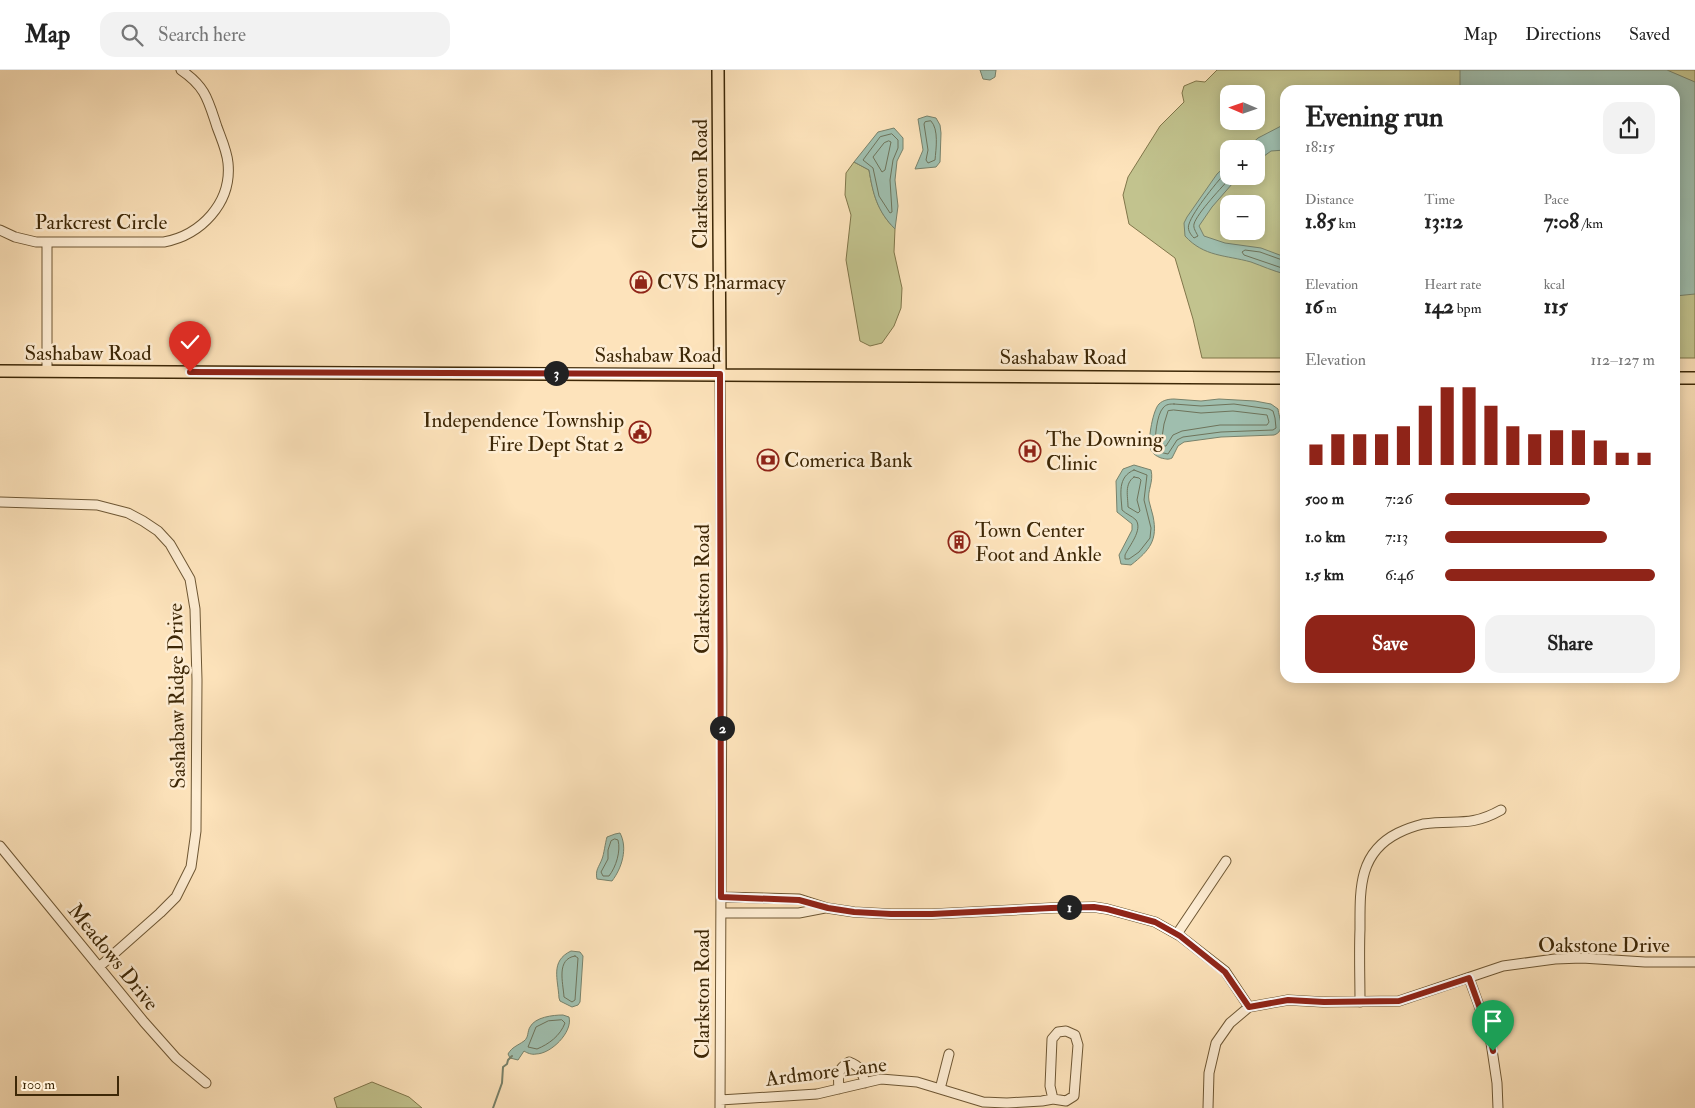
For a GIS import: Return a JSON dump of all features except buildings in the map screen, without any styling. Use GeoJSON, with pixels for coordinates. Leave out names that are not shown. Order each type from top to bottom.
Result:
{"type":"FeatureCollection","features":[{"type":"Feature","properties":{"kind":"main road","name":"Clarkston Road"},"geometry":{"type":"LineString","coordinates":[[718,70],[720,374]]}},
{"type":"Feature","properties":{"kind":"main road","name":"Sashabaw Road"},"geometry":{"type":"LineString","coordinates":[[0,371],[1280,378]]}},
{"type":"Feature","properties":{"kind":"main road"},"geometry":{"type":"LineString","coordinates":[[1680,378],[1695,378]]}},
{"type":"Feature","properties":{"kind":"street","name":"Parkcrest Circle"},"geometry":{"type":"LineString","coordinates":[[0,230],[25,240],[47,243],[164,242],[177,239],[202,226],[210,218],[223,195],[227,180],[228,163],[207,95],[197,83],[181,70]]}},
{"type":"Feature","properties":{"kind":"street"},"geometry":{"type":"LineString","coordinates":[[47,243],[47,371]]}},
{"type":"Feature","properties":{"kind":"street","name":"Clarkston Road"},"geometry":{"type":"LineString","coordinates":[[720,374],[720,1104]]}},
{"type":"Feature","properties":{"kind":"street","name":"Sashabaw Ridge Drive"},"geometry":{"type":"LineString","coordinates":[[0,502],[96,505],[143,520],[158,531],[170,544],[190,578],[195,609],[197,699],[196,831],[191,867],[176,897],[99,967]]}},
{"type":"Feature","properties":{"kind":"street"},"geometry":{"type":"LineString","coordinates":[[1360,1002],[1360,894],[1367,864],[1373,854],[1383,842],[1408,829],[1424,824],[1473,822],[1501,810]]}},
{"type":"Feature","properties":{"kind":"street","name":"Meadows Drive"},"geometry":{"type":"LineString","coordinates":[[0,846],[144,1022],[176,1058],[206,1083]]}},
{"type":"Feature","properties":{"kind":"street"},"geometry":{"type":"LineString","coordinates":[[1177,934],[1226,861]]}},
{"type":"Feature","properties":{"kind":"street"},"geometry":{"type":"LineString","coordinates":[[721,897],[799,900],[828,908],[854,912],[911,915],[1094,907],[1126,913],[1155,922],[1177,934],[1225,972],[1249,1007],[1230,1023],[1216,1043],[1209,1073],[1208,1108]]}},
{"type":"Feature","properties":{"kind":"street"},"geometry":{"type":"LineString","coordinates":[[721,913],[799,913],[828,908]]}},
{"type":"Feature","properties":{"kind":"street","name":"Oakstone Drive"},"geometry":{"type":"LineString","coordinates":[[1249,1007],[1288,1000],[1399,1001],[1503,966],[1555,959],[1582,958],[1645,962],[1695,962]]}},
{"type":"Feature","properties":{"kind":"street"},"geometry":{"type":"LineString","coordinates":[[1469,978],[1490,1036],[1497,1083],[1498,1108]]}},
{"type":"Feature","properties":{"kind":"street","name":"Ardmore Lane"},"geometry":{"type":"LineString","coordinates":[[720,1104],[817,1094],[881,1079],[917,1082],[982,1102],[1042,1101],[1053,1099],[1066,1101],[1074,1096],[1078,1045],[1075,1035],[1066,1031],[1058,1032],[1052,1039],[1050,1086],[1053,1099]]}},
{"type":"Feature","properties":{"kind":"street"},"geometry":{"type":"LineString","coordinates":[[940,1089],[949,1054]]}},
{"type":"Feature","properties":{"kind":"street"},"geometry":{"type":"LineString","coordinates":[[839,1089],[838,1074],[842,1066],[849,1062],[857,1065],[862,1070],[865,1082]]}},
{"type":"Feature","properties":{"kind":"green space"},"geometry":{"type":"Polygon","coordinates":[[[1217,70],[1695,70],[1695,358],[1680,358],[1680,85],[1280,85],[1280,358],[1202,358],[1175,258],[1129,224],[1123,195],[1128,177],[1160,126],[1184,102],[1182,93],[1184,86],[1196,81],[1205,82],[1217,70]]]}},
{"type":"Feature","properties":{"kind":"green space"},"geometry":{"type":"Polygon","coordinates":[[[854,162],[869,170],[872,186],[880,208],[895,229],[894,252],[902,288],[901,308],[894,326],[882,343],[870,346],[860,341],[846,260],[851,215],[845,195],[846,173],[854,162]]]}},
{"type":"Feature","properties":{"kind":"green space"},"geometry":{"type":"Polygon","coordinates":[[[372,1082],[409,1097],[422,1108],[337,1108],[334,1098],[372,1082]]]}},
{"type":"Feature","properties":{"kind":"water"},"geometry":{"type":"Polygon","coordinates":[[[980,70],[996,70],[995,77],[990,80],[983,79],[980,70]]]}},
{"type":"Feature","properties":{"kind":"water"},"geometry":{"type":"Polygon","coordinates":[[[1460,70],[1667,70],[1695,82],[1695,294],[1680,296],[1680,85],[1460,85],[1460,70]]]}},
{"type":"Feature","properties":{"kind":"water"},"geometry":{"type":"Polygon","coordinates":[[[927,116],[936,118],[940,125],[940,162],[936,167],[915,169],[923,150],[918,119],[927,116]]]}},
{"type":"Feature","properties":{"kind":"water"},"geometry":{"type":"Polygon","coordinates":[[[1280,127],[1280,150],[1271,151],[1265,155],[1265,140],[1256,140],[1280,127]]]}},
{"type":"Feature","properties":{"kind":"water"},"geometry":{"type":"Polygon","coordinates":[[[894,128],[903,138],[903,149],[897,161],[895,180],[898,206],[895,229],[880,209],[872,187],[869,170],[854,162],[878,132],[894,128]]]}},
{"type":"Feature","properties":{"kind":"water"},"geometry":{"type":"Polygon","coordinates":[[[1220,171],[1220,185],[1231,185],[1222,195],[1220,195],[1220,198],[1199,226],[1204,236],[1225,243],[1261,248],[1280,255],[1280,272],[1251,262],[1208,252],[1200,248],[1185,236],[1184,223],[1220,171]]]}},
{"type":"Feature","properties":{"kind":"water"},"geometry":{"type":"Polygon","coordinates":[[[1219,399],[1271,404],[1278,409],[1280,431],[1274,435],[1221,437],[1184,442],[1178,446],[1172,458],[1161,458],[1154,454],[1151,449],[1150,437],[1157,407],[1166,400],[1201,401],[1219,399]]]}},
{"type":"Feature","properties":{"kind":"water"},"geometry":{"type":"Polygon","coordinates":[[[1134,465],[1151,470],[1149,503],[1153,516],[1154,532],[1148,549],[1131,565],[1121,564],[1119,555],[1132,530],[1132,524],[1117,512],[1116,481],[1123,469],[1134,465]]]}},
{"type":"Feature","properties":{"kind":"water"},"geometry":{"type":"Polygon","coordinates":[[[620,833],[624,851],[619,870],[612,881],[597,879],[597,871],[603,857],[607,837],[620,833]]]}},
{"type":"Feature","properties":{"kind":"water"},"geometry":{"type":"Polygon","coordinates":[[[571,951],[580,952],[583,956],[580,1002],[572,1007],[560,1001],[557,977],[560,960],[571,951]]]}},
{"type":"Feature","properties":{"kind":"water"},"geometry":{"type":"Polygon","coordinates":[[[563,1015],[569,1017],[568,1029],[554,1046],[542,1053],[536,1054],[524,1051],[518,1060],[510,1058],[508,1054],[526,1039],[532,1024],[545,1017],[563,1015]]]}},
{"type":"Feature","properties":{"kind":"waterway"},"geometry":{"type":"LineString","coordinates":[[493,1108],[502,1083],[503,1067],[512,1056]]}},
{"type":"Feature","properties":{"kind":"place","name":"CVS Pharmacy"},"geometry":{"type":"Point","coordinates":[641,282]}},
{"type":"Feature","properties":{"kind":"place","name":"Independence Township Fire Dept Stat 2"},"geometry":{"type":"Point","coordinates":[640,432]}},
{"type":"Feature","properties":{"kind":"place","name":"The Downing Clinic"},"geometry":{"type":"Point","coordinates":[1030,451]}},
{"type":"Feature","properties":{"kind":"place","name":"Comerica Bank"},"geometry":{"type":"Point","coordinates":[768,460]}},
{"type":"Feature","properties":{"kind":"place","name":"Town Center Foot and Ankle"},"geometry":{"type":"Point","coordinates":[959,542]}},
{"type":"Feature","properties":{"kind":"route"},"geometry":{"type":"LineString","coordinates":[[190,372],[720,374],[721,897],[799,900],[828,908],[854,912],[911,915],[1051,908],[1094,907],[1107,909],[1155,922],[1180,936],[1225,972],[1249,1007],[1288,1000],[1324,1002],[1399,1001],[1469,978],[1490,1036],[1493,1051]]}}]}
